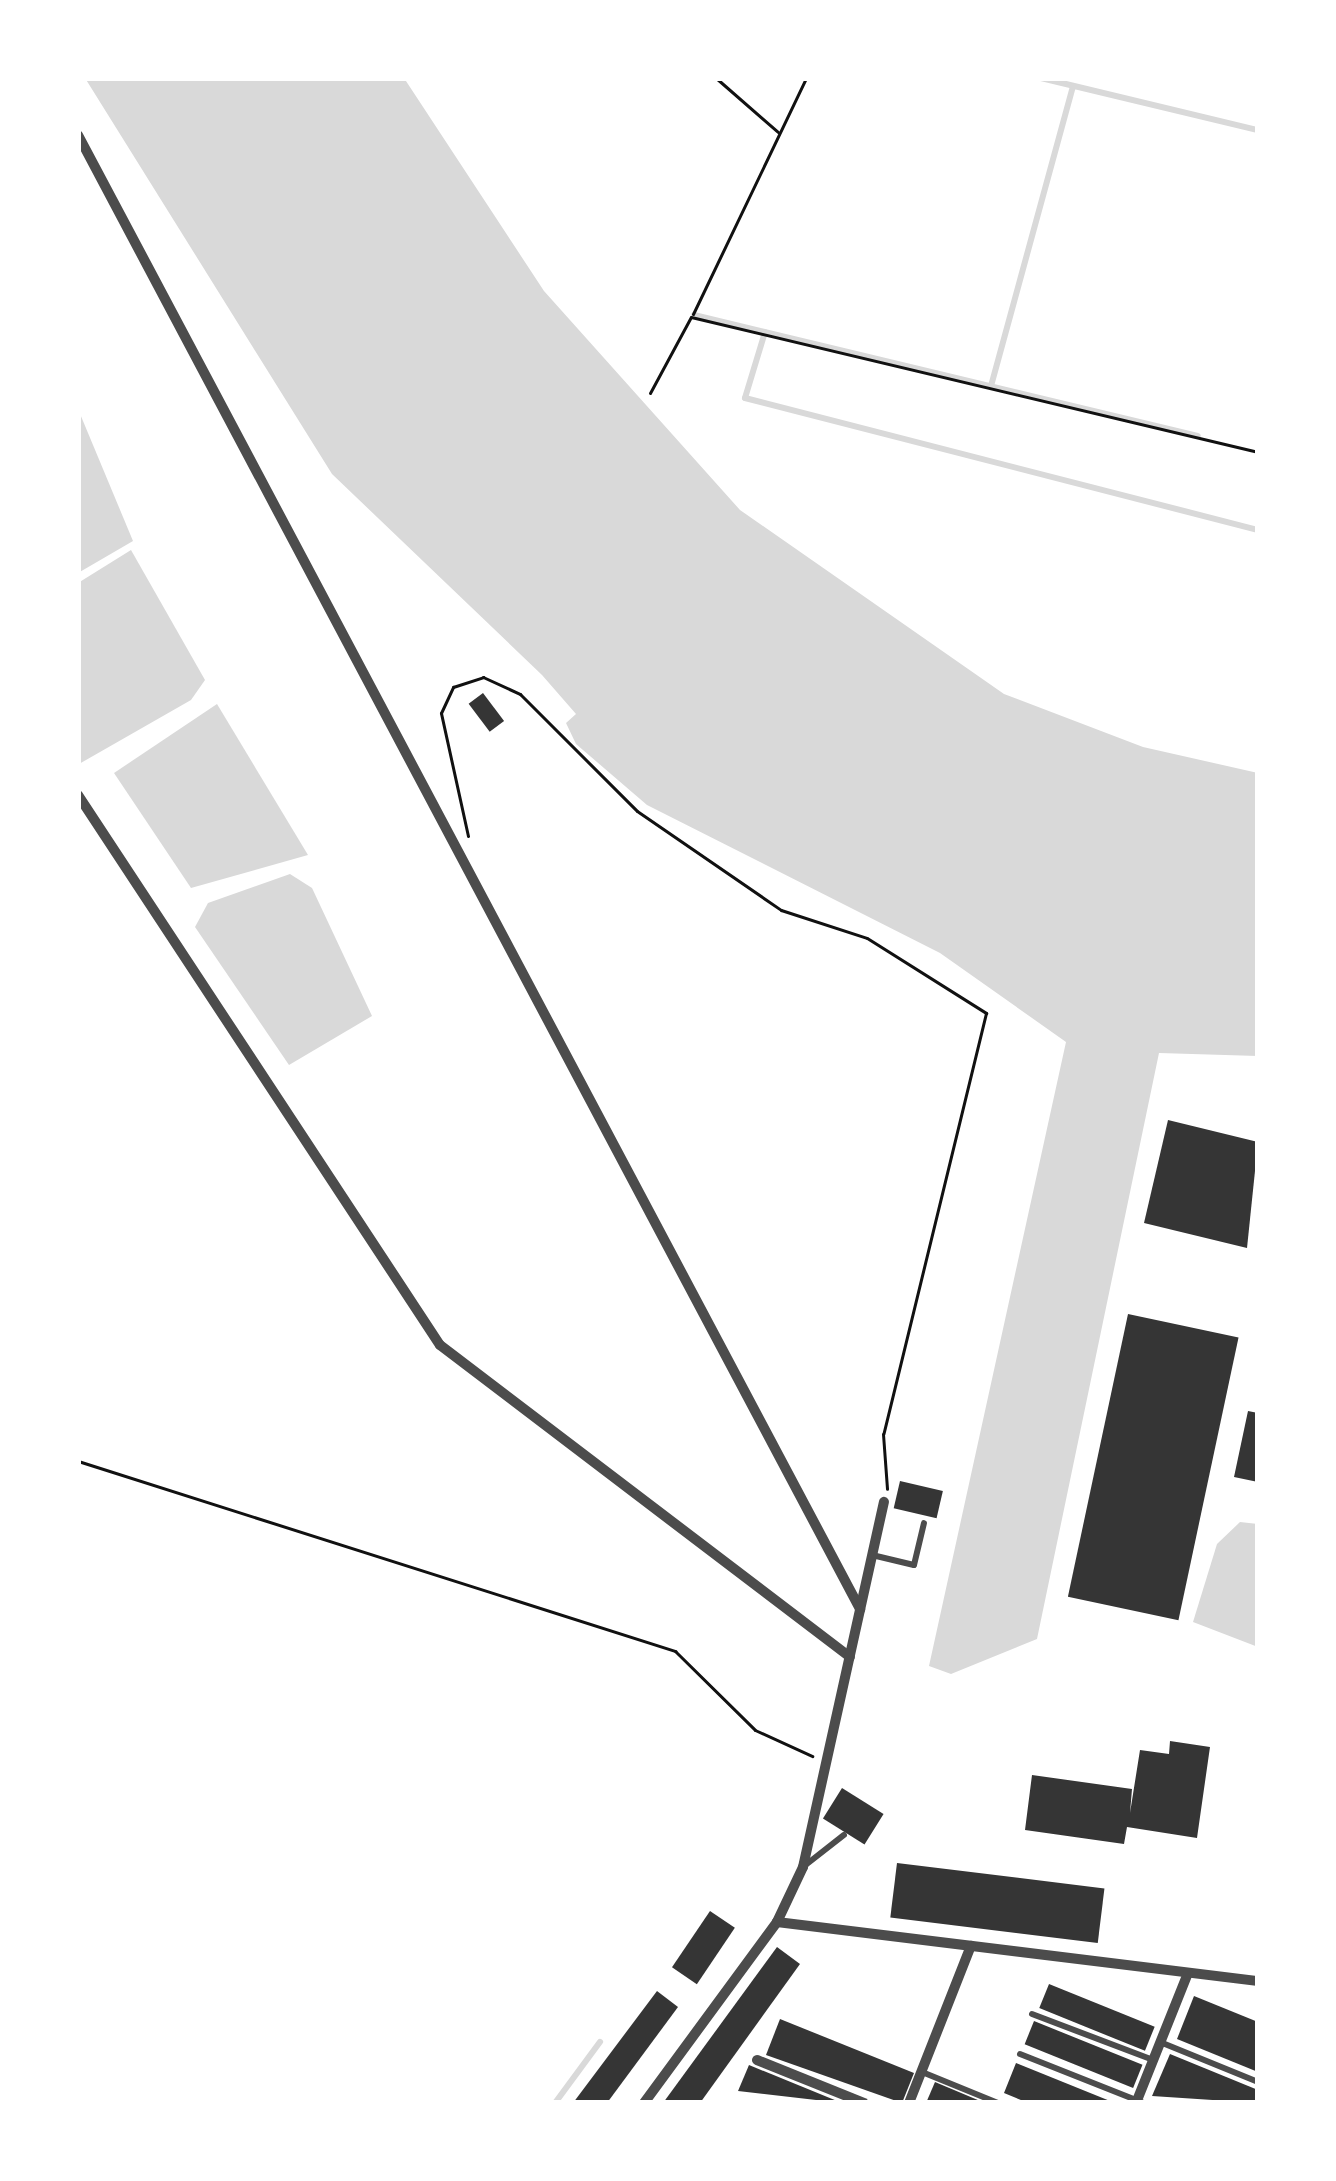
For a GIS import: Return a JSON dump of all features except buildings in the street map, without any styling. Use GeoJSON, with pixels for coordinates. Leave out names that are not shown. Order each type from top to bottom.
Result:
{"type":"FeatureCollection","features":[{"type":"Feature","properties":{"kind":"street"},"geometry":{"type":"LineString","coordinates":[[78,136],[860,1610]]}},
{"type":"Feature","properties":{"kind":"street"},"geometry":{"type":"LineString","coordinates":[[78,795],[454,1360],[850,1658]]}},
{"type":"Feature","properties":{"kind":"street"},"geometry":{"type":"LineString","coordinates":[[644,2103],[777,1922],[803,1867],[884,1502]]}},
{"type":"Feature","properties":{"kind":"street"},"geometry":{"type":"LineString","coordinates":[[777,1922],[1258,1982]]}},
{"type":"Feature","properties":{"kind":"street"},"geometry":{"type":"LineString","coordinates":[[909,2103],[971,1946]]}},
{"type":"Feature","properties":{"kind":"street"},"geometry":{"type":"LineString","coordinates":[[1139,2102],[1188,1973]]}},
{"type":"Feature","properties":{"kind":"street"},"geometry":{"type":"LineString","coordinates":[[757,2060],[864,2103]]}},
{"type":"Feature","properties":{"kind":"lane"},"geometry":{"type":"LineString","coordinates":[[872,1555],[914,1565],[924,1523]]}},
{"type":"Feature","properties":{"kind":"lane"},"geometry":{"type":"LineString","coordinates":[[803,1867],[844,1835]]}},
{"type":"Feature","properties":{"kind":"lane"},"geometry":{"type":"LineString","coordinates":[[1032,2014],[1153,2060]]}},
{"type":"Feature","properties":{"kind":"lane"},"geometry":{"type":"LineString","coordinates":[[1160,2042],[1258,2082]]}},
{"type":"Feature","properties":{"kind":"lane"},"geometry":{"type":"LineString","coordinates":[[1021,2054],[1139,2102]]}},
{"type":"Feature","properties":{"kind":"lane"},"geometry":{"type":"LineString","coordinates":[[922,2072],[998,2103]]}},
{"type":"Feature","properties":{"kind":"path"},"geometry":{"type":"LineString","coordinates":[[716,78],[779,134]]}},
{"type":"Feature","properties":{"kind":"path"},"geometry":{"type":"LineString","coordinates":[[650,393],[806,78]]}},
{"type":"Feature","properties":{"kind":"path"},"geometry":{"type":"LineString","coordinates":[[691,317],[1258,452]]}},
{"type":"Feature","properties":{"kind":"path"},"geometry":{"type":"LineString","coordinates":[[472,852],[441,713],[453,687],[484,677],[520,694],[638,811],[781,910],[867,938],[986,1013],[883,1434],[884,1502]]}},
{"type":"Feature","properties":{"kind":"path"},"geometry":{"type":"LineString","coordinates":[[78,1461],[675,1652],[755,1730],[827,1761]]}},
{"type":"Feature","properties":{"kind":"shaded area"},"geometry":{"type":"Polygon","coordinates":[[[85,78],[404,78],[544,291],[740,510],[1004,694],[1143,747],[1258,773],[1258,1056],[1159,1053],[1037,1639],[951,1674],[929,1666],[1066,1042],[940,953],[647,805],[576,744],[566,723],[576,714],[542,675],[332,474],[85,78]]]}},
{"type":"Feature","properties":{"kind":"shaded area"},"geometry":{"type":"Polygon","coordinates":[[[78,409],[133,541],[78,573],[78,409]]]}},
{"type":"Feature","properties":{"kind":"shaded area"},"geometry":{"type":"Polygon","coordinates":[[[131,550],[205,680],[191,700],[79,764],[78,583],[131,550]]]}},
{"type":"Feature","properties":{"kind":"shaded area"},"geometry":{"type":"Polygon","coordinates":[[[217,704],[308,855],[191,888],[114,773],[217,704]]]}},
{"type":"Feature","properties":{"kind":"shaded area"},"geometry":{"type":"Polygon","coordinates":[[[290,874],[312,888],[372,1016],[289,1065],[195,927],[208,903],[290,874]]]}},
{"type":"Feature","properties":{"kind":"shaded area"},"geometry":{"type":"Polygon","coordinates":[[[1240,1522],[1258,1524],[1258,1647],[1193,1622],[1217,1544],[1240,1522]]]}},
{"type":"Feature","properties":{"kind":"waterway"},"geometry":{"type":"LineString","coordinates":[[1041,78],[1258,130]]}},
{"type":"Feature","properties":{"kind":"waterway"},"geometry":{"type":"LineString","coordinates":[[991,386],[1073,86]]}},
{"type":"Feature","properties":{"kind":"waterway"},"geometry":{"type":"LineString","coordinates":[[694,315],[1198,436]]}},
{"type":"Feature","properties":{"kind":"waterway"},"geometry":{"type":"LineString","coordinates":[[765,332],[745,398],[1258,530]]}},
{"type":"Feature","properties":{"kind":"waterway"},"geometry":{"type":"LineString","coordinates":[[555,2103],[600,2042]]}}]}
